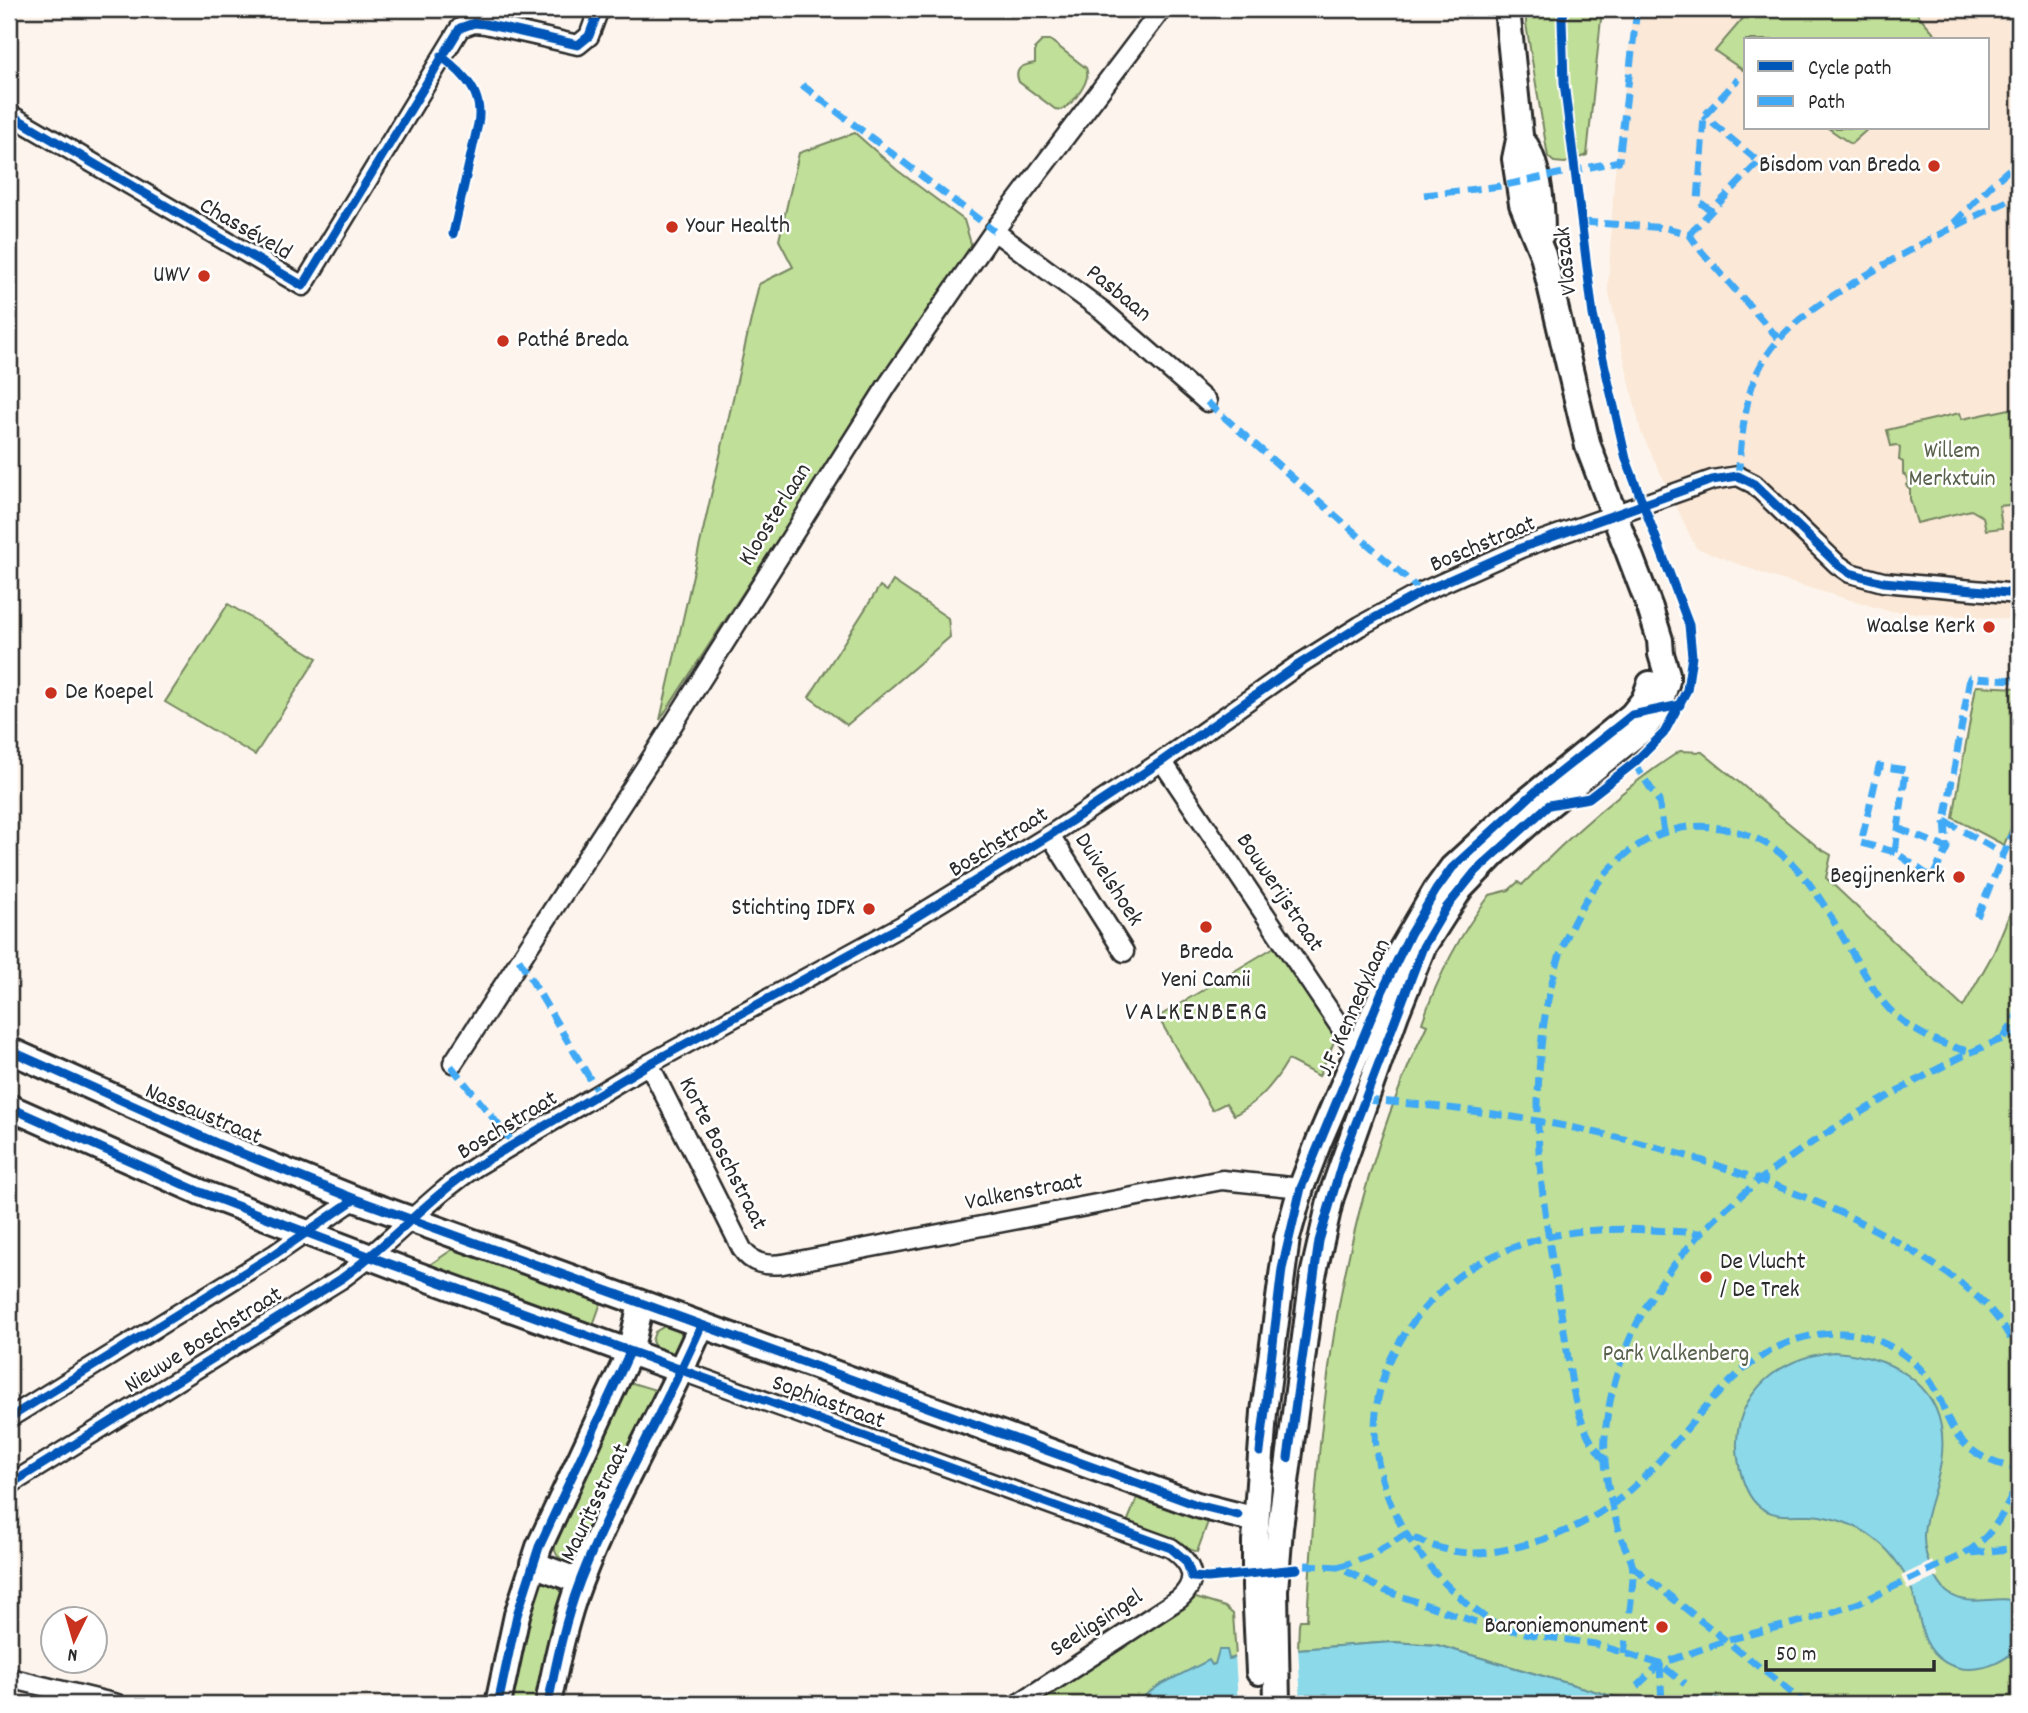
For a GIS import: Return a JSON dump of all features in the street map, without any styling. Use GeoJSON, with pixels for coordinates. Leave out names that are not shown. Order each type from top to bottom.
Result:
{"type":"FeatureCollection","features":[{"type":"Feature","properties":{"kind":"street","name":"Chasséveld"},"geometry":{"type":"LineString","coordinates":[[9,114],[303,286],[456,32],[468,24],[485,24],[578,45],[589,36],[599,9]]}},
{"type":"Feature","properties":{"kind":"street","name":"Kloosterlaan"},"geometry":{"type":"LineString","coordinates":[[453,1062],[880,398],[995,231],[1162,9]]}},
{"type":"Feature","properties":{"kind":"street","name":"Vlaszak"},"geometry":{"type":"LineString","coordinates":[[1507,9],[1520,135],[1531,156],[1542,211],[1543,254],[1588,446],[1613,515]]}},
{"type":"Feature","properties":{"kind":"street"},"geometry":{"type":"LineString","coordinates":[[2015,9],[2019,14]]}},
{"type":"Feature","properties":{"kind":"street","name":"Pasbaan"},"geometry":{"type":"LineString","coordinates":[[995,231],[1103,311],[1207,401]]}},
{"type":"Feature","properties":{"kind":"street","name":"Boschstraat"},"geometry":{"type":"LineString","coordinates":[[412,1221],[456,1180],[649,1064],[851,955],[1050,835],[1162,761],[1298,665],[1360,626],[1422,592],[1497,558],[1712,480],[1738,476],[1754,484],[1850,573],[1893,584],[2019,594]]}},
{"type":"Feature","properties":{"kind":"street","name":"J.F. Kennedylaan"},"geometry":{"type":"LineString","coordinates":[[1261,1704],[1283,1496],[1313,1276],[1331,1197],[1417,960],[1430,933],[1460,889],[1495,853],[1582,776],[1644,728],[1658,710],[1665,692],[1667,674],[1660,640],[1613,515]]}},
{"type":"Feature","properties":{"kind":"street","name":"J.F. Kennedylaan"},"geometry":{"type":"LineString","coordinates":[[1277,1704],[1255,1587],[1256,1520],[1263,1422],[1280,1282],[1287,1238],[1301,1188],[1401,950],[1444,879],[1474,847],[1536,791],[1639,708],[1661,654]]}},
{"type":"Feature","properties":{"kind":"street","name":"Bouwerijstraat"},"geometry":{"type":"LineString","coordinates":[[1162,761],[1357,1052]]}},
{"type":"Feature","properties":{"kind":"street","name":"Duivelshoek"},"geometry":{"type":"LineString","coordinates":[[1050,835],[1125,952]]}},
{"type":"Feature","properties":{"kind":"street","name":"Nassaustraat"},"geometry":{"type":"LineString","coordinates":[[9,1050],[221,1145],[384,1210]]}},
{"type":"Feature","properties":{"kind":"street","name":"Korte Boschstraat"},"geometry":{"type":"LineString","coordinates":[[649,1064],[742,1249],[746,1255],[758,1262]]}},
{"type":"Feature","properties":{"kind":"street"},"geometry":{"type":"LineString","coordinates":[[9,1107],[200,1192],[306,1232]]}},
{"type":"Feature","properties":{"kind":"street","name":"Valkenstraat"},"geometry":{"type":"LineString","coordinates":[[758,1262],[783,1264],[1222,1181],[1301,1188]]}},
{"type":"Feature","properties":{"kind":"street"},"geometry":{"type":"LineString","coordinates":[[1301,1188],[1331,1197]]}},
{"type":"Feature","properties":{"kind":"street","name":"Nieuwe Boschstraat"},"geometry":{"type":"LineString","coordinates":[[9,1418],[355,1199]]}},
{"type":"Feature","properties":{"kind":"street","name":"Sophiastraat"},"geometry":{"type":"LineString","coordinates":[[384,1210],[1197,1506],[1256,1520]]}},
{"type":"Feature","properties":{"kind":"street","name":"Nieuwe Boschstraat"},"geometry":{"type":"LineString","coordinates":[[9,1485],[341,1279],[412,1221]]}},
{"type":"Feature","properties":{"kind":"street","name":"Sophiastraat"},"geometry":{"type":"LineString","coordinates":[[306,1232],[1171,1548],[1186,1561],[1192,1577]]}},
{"type":"Feature","properties":{"kind":"street","name":"Mauritsstraat"},"geometry":{"type":"LineString","coordinates":[[498,1704],[517,1615],[533,1564],[546,1530],[630,1352],[641,1304]]}},
{"type":"Feature","properties":{"kind":"street","name":"Mauritsstraat"},"geometry":{"type":"LineString","coordinates":[[548,1704],[565,1627],[579,1581],[682,1371],[701,1325]]}},
{"type":"Feature","properties":{"kind":"street"},"geometry":{"type":"LineString","coordinates":[[533,1564],[579,1581]]}},
{"type":"Feature","properties":{"kind":"street","name":"Seeligsingel"},"geometry":{"type":"LineString","coordinates":[[1018,1704],[1172,1605],[1186,1593],[1192,1577]]}},
{"type":"Feature","properties":{"kind":"street"},"geometry":{"type":"LineString","coordinates":[[9,1678],[117,1704]]}},
{"type":"Feature","properties":{"kind":"shaded area"},"geometry":{"type":"Polygon","coordinates":[[[1633,9],[2019,9],[2019,620],[1888,611],[1772,577],[1696,548],[1641,432],[1608,289],[1614,180],[1633,9]]]}},
{"type":"Feature","properties":{"kind":"green space"},"geometry":{"type":"Polygon","coordinates":[[[1526,9],[1602,9],[1587,155],[1565,163],[1554,162],[1548,157],[1526,24],[1526,9]]]}},
{"type":"Feature","properties":{"kind":"green space"},"geometry":{"type":"Polygon","coordinates":[[[1751,9],[1913,9],[1936,35],[1932,38],[1744,38],[1744,71],[1715,51],[1751,9]]]}},
{"type":"Feature","properties":{"kind":"green space"},"geometry":{"type":"Polygon","coordinates":[[[1043,40],[1050,40],[1086,68],[1086,79],[1080,92],[1061,110],[1055,109],[1019,82],[1017,77],[1020,68],[1035,63],[1035,48],[1043,40]]]}},
{"type":"Feature","properties":{"kind":"green space"},"geometry":{"type":"Polygon","coordinates":[[[1831,130],[1867,130],[1851,144],[1831,130]]]}},
{"type":"Feature","properties":{"kind":"green space"},"geometry":{"type":"Polygon","coordinates":[[[855,133],[897,170],[964,220],[972,247],[660,720],[759,284],[793,267],[779,240],[799,153],[855,133]]]}},
{"type":"Feature","properties":{"kind":"green space","name":"Willem Merkxtuin"},"geometry":{"type":"Polygon","coordinates":[[[2019,407],[2019,504],[1999,506],[2002,528],[1986,530],[1983,517],[1971,510],[1917,523],[1910,489],[1906,485],[1908,482],[1903,474],[1903,462],[1899,460],[1900,448],[1891,446],[1887,430],[1960,413],[1962,419],[2019,407]]]}},
{"type":"Feature","properties":{"kind":"green space"},"geometry":{"type":"Polygon","coordinates":[[[893,581],[948,618],[950,637],[847,725],[809,697],[880,586],[887,591],[893,581]]]}},
{"type":"Feature","properties":{"kind":"green space"},"geometry":{"type":"Polygon","coordinates":[[[228,604],[317,658],[255,755],[165,702],[228,604]]]}},
{"type":"Feature","properties":{"kind":"green space"},"geometry":{"type":"Polygon","coordinates":[[[1976,686],[2019,688],[2019,809],[2004,845],[1953,818],[1976,686]]]}},
{"type":"Feature","properties":{"kind":"green space","name":"Park Valkenberg"},"geometry":{"type":"Polygon","coordinates":[[[1680,751],[1702,752],[1831,855],[1826,878],[1963,1007],[1994,952],[2019,891],[2019,1704],[1741,1704],[1726,1699],[1625,1700],[1437,1645],[1393,1642],[1298,1649],[1300,1620],[1307,1620],[1326,1391],[1352,1242],[1371,1169],[1396,1097],[1427,1025],[1422,1023],[1435,989],[1450,956],[1490,895],[1509,890],[1518,882],[1522,885],[1598,813],[1680,751]]]}},
{"type":"Feature","properties":{"kind":"green space"},"geometry":{"type":"Polygon","coordinates":[[[1276,946],[1338,1033],[1319,1076],[1288,1060],[1265,1092],[1251,1105],[1234,1115],[1226,1103],[1212,1110],[1158,1017],[1276,946]]]}},
{"type":"Feature","properties":{"kind":"green space"},"geometry":{"type":"Polygon","coordinates":[[[459,1245],[603,1297],[591,1331],[422,1270],[459,1245]]]}},
{"type":"Feature","properties":{"kind":"green space"},"geometry":{"type":"Polygon","coordinates":[[[668,1324],[678,1328],[683,1337],[679,1351],[670,1356],[656,1350],[652,1341],[655,1332],[668,1324]]]}},
{"type":"Feature","properties":{"kind":"green space"},"geometry":{"type":"Polygon","coordinates":[[[629,1382],[659,1391],[577,1560],[571,1563],[556,1554],[556,1537],[629,1382]]]}},
{"type":"Feature","properties":{"kind":"green space"},"geometry":{"type":"Polygon","coordinates":[[[1139,1493],[1209,1519],[1197,1552],[1126,1525],[1139,1493]]]}},
{"type":"Feature","properties":{"kind":"green space"},"geometry":{"type":"Polygon","coordinates":[[[541,1581],[555,1584],[564,1595],[538,1704],[508,1704],[536,1585],[541,1581]]]}},
{"type":"Feature","properties":{"kind":"green space"},"geometry":{"type":"Polygon","coordinates":[[[1196,1598],[1225,1607],[1233,1614],[1236,1657],[1212,1665],[1209,1661],[1160,1685],[1133,1704],[1032,1704],[1196,1598]]]}},
{"type":"Feature","properties":{"kind":"water"},"geometry":{"type":"Polygon","coordinates":[[[1834,1352],[1879,1361],[1899,1370],[1929,1396],[1938,1415],[1942,1437],[1941,1462],[1924,1529],[1926,1555],[1940,1585],[1956,1597],[1974,1601],[2001,1599],[2019,1602],[2019,1646],[1997,1663],[1970,1669],[1945,1662],[1934,1654],[1924,1636],[1905,1575],[1882,1545],[1868,1534],[1845,1522],[1828,1518],[1766,1511],[1749,1494],[1740,1471],[1737,1442],[1740,1421],[1748,1402],[1759,1386],[1774,1373],[1812,1356],[1834,1352]]]}},
{"type":"Feature","properties":{"kind":"water"},"geometry":{"type":"Polygon","coordinates":[[[1393,1642],[1437,1645],[1625,1700],[1716,1698],[1741,1704],[1133,1704],[1160,1685],[1209,1660],[1212,1665],[1215,1664],[1219,1650],[1227,1650],[1229,1659],[1298,1649],[1393,1642]]]}},
{"type":"Feature","properties":{"kind":"pier"},"geometry":{"type":"Polygon","coordinates":[[[1932,1561],[1939,1576],[1908,1590],[1901,1576],[1932,1561]]]}},
{"type":"Feature","properties":{"kind":"pier"},"geometry":{"type":"Polygon","coordinates":[[[1298,1646],[1301,1704],[1238,1704],[1235,1654],[1298,1646]]]}},
{"type":"Feature","properties":{"kind":"pier"},"geometry":{"type":"Polygon","coordinates":[[[1621,1695],[1693,1695],[1692,1704],[1627,1704],[1621,1695]]]}},
{"type":"Feature","properties":{"kind":"marked path"},"geometry":{"type":"LineString","coordinates":[[1424,195],[1501,186],[1619,161],[1637,9]]}},
{"type":"Feature","properties":{"kind":"marked path"},"geometry":{"type":"LineString","coordinates":[[1712,211],[1698,201],[1704,116],[1738,79]]}},
{"type":"Feature","properties":{"kind":"marked path"},"geometry":{"type":"LineString","coordinates":[[802,85],[994,231]]}},
{"type":"Feature","properties":{"kind":"marked path"},"geometry":{"type":"LineString","coordinates":[[1689,234],[1759,162],[1704,116]]}},
{"type":"Feature","properties":{"kind":"marked path"},"geometry":{"type":"LineString","coordinates":[[1954,223],[2019,161]]}},
{"type":"Feature","properties":{"kind":"marked path"},"geometry":{"type":"LineString","coordinates":[[1738,476],[1744,420],[1754,379],[1769,352],[1792,326],[1819,305],[1882,266],[1959,224],[2019,196]]}},
{"type":"Feature","properties":{"kind":"marked path"},"geometry":{"type":"LineString","coordinates":[[1583,222],[1666,228],[1689,234],[1778,338]]}},
{"type":"Feature","properties":{"kind":"marked path"},"geometry":{"type":"LineString","coordinates":[[1207,402],[1422,592]]}},
{"type":"Feature","properties":{"kind":"marked path"},"geometry":{"type":"LineString","coordinates":[[1895,852],[1861,843],[1879,766],[1906,770],[1895,852],[1932,878],[1947,848],[1945,821],[1970,678],[2019,680]]}},
{"type":"Feature","properties":{"kind":"marked path"},"geometry":{"type":"LineString","coordinates":[[1634,763],[1659,801],[1664,832]]}},
{"type":"Feature","properties":{"kind":"marked path"},"geometry":{"type":"LineString","coordinates":[[1977,917],[2019,818]]}},
{"type":"Feature","properties":{"kind":"marked path"},"geometry":{"type":"LineString","coordinates":[[1945,821],[2004,854]]}},
{"type":"Feature","properties":{"kind":"marked path"},"geometry":{"type":"LineString","coordinates":[[1604,1459],[1581,1419],[1571,1379],[1543,1199],[1538,1089],[1545,1018],[1562,950],[1576,918],[1594,888],[1617,862],[1649,839],[1685,827],[1712,827],[1741,833],[1765,843],[1785,858],[1818,895],[1874,989],[1891,1011],[1929,1038],[1973,1052]]}},
{"type":"Feature","properties":{"kind":"marked path"},"geometry":{"type":"LineString","coordinates":[[1898,828],[1947,848]]}},
{"type":"Feature","properties":{"kind":"marked path"},"geometry":{"type":"LineString","coordinates":[[519,959],[599,1094]]}},
{"type":"Feature","properties":{"kind":"marked path"},"geometry":{"type":"LineString","coordinates":[[2004,1038],[2019,1011]]}},
{"type":"Feature","properties":{"kind":"marked path"},"geometry":{"type":"LineString","coordinates":[[1624,1654],[1633,1571],[1610,1498],[1605,1455],[1606,1426],[1618,1370],[1639,1319],[1668,1273],[1703,1231],[1743,1194],[1787,1160],[1834,1128],[1932,1072],[2019,1033]]}},
{"type":"Feature","properties":{"kind":"marked path"},"geometry":{"type":"LineString","coordinates":[[451,1066],[514,1144]]}},
{"type":"Feature","properties":{"kind":"marked path"},"geometry":{"type":"LineString","coordinates":[[1364,1100],[1458,1109],[1551,1123],[1643,1144],[1785,1189],[1883,1234],[1958,1281],[1994,1314],[2019,1357]]}},
{"type":"Feature","properties":{"kind":"marked path"},"geometry":{"type":"LineString","coordinates":[[1503,1629],[1466,1603],[1434,1571],[1407,1536],[1388,1497],[1377,1456],[1376,1414],[1386,1371],[1408,1329],[1439,1293],[1467,1270],[1505,1251],[1532,1241],[1585,1231],[1612,1229],[1699,1233]]}},
{"type":"Feature","properties":{"kind":"marked path"},"geometry":{"type":"LineString","coordinates":[[1338,1567],[1370,1556],[1406,1534],[1450,1551],[1477,1553],[1535,1542],[1579,1524],[1600,1513],[1638,1483],[1713,1398],[1740,1373],[1769,1352],[1802,1338],[1854,1334],[1868,1337],[1896,1350],[1929,1379],[1952,1427],[1965,1444],[1986,1459],[2019,1469]]}},
{"type":"Feature","properties":{"kind":"marked path"},"geometry":{"type":"LineString","coordinates":[[1637,1686],[1660,1664],[1727,1640],[1814,1618],[1859,1603],[1964,1554],[1991,1531],[2019,1479]]}},
{"type":"Feature","properties":{"kind":"marked path"},"geometry":{"type":"LineString","coordinates":[[1971,1553],[2009,1549],[2019,1551]]}},
{"type":"Feature","properties":{"kind":"marked path"},"geometry":{"type":"LineString","coordinates":[[1305,1565],[1338,1567],[1386,1591],[1476,1622],[1595,1644],[1660,1664],[1685,1684]]}},
{"type":"Feature","properties":{"kind":"marked path"},"geometry":{"type":"LineString","coordinates":[[1633,1567],[1806,1704]]}},
{"type":"Feature","properties":{"kind":"marked path"},"geometry":{"type":"LineString","coordinates":[[1660,1664],[1662,1704]]}},
{"type":"Feature","properties":{"kind":"cycle path"},"geometry":{"type":"LineString","coordinates":[[9,114],[303,286],[460,28],[474,23],[485,24],[578,45],[589,36],[599,9]]}},
{"type":"Feature","properties":{"kind":"cycle path"},"geometry":{"type":"LineString","coordinates":[[1288,1458],[1319,1241],[1346,1149],[1423,947],[1446,908],[1475,872],[1549,805],[1589,798],[1634,763],[1664,733],[1687,690],[1692,656],[1689,625],[1626,459],[1593,315],[1564,83],[1562,19],[1565,9]]}},
{"type":"Feature","properties":{"kind":"cycle path"},"geometry":{"type":"LineString","coordinates":[[441,56],[470,85],[478,103],[479,113],[453,234]]}},
{"type":"Feature","properties":{"kind":"cycle path"},"geometry":{"type":"LineString","coordinates":[[9,1485],[341,1279],[376,1252],[442,1192],[477,1166],[649,1064],[903,925],[1050,835],[1162,761],[1298,665],[1360,626],[1422,592],[1521,548],[1712,480],[1738,476],[1754,484],[1837,564],[1850,573],[1883,582],[2019,594]]}},
{"type":"Feature","properties":{"kind":"cycle path"},"geometry":{"type":"LineString","coordinates":[[1260,1452],[1282,1269],[1301,1188],[1381,994],[1410,934],[1452,868],[1536,791],[1632,715],[1680,705]]}},
{"type":"Feature","properties":{"kind":"cycle path"},"geometry":{"type":"LineString","coordinates":[[9,1050],[221,1145],[355,1199],[1197,1505],[1238,1515]]}},
{"type":"Feature","properties":{"kind":"cycle path"},"geometry":{"type":"LineString","coordinates":[[9,1107],[200,1192],[371,1257],[1171,1548],[1186,1561],[1192,1577],[1208,1578],[1297,1569]]}},
{"type":"Feature","properties":{"kind":"cycle path"},"geometry":{"type":"LineString","coordinates":[[9,1418],[275,1254],[355,1199]]}},
{"type":"Feature","properties":{"kind":"cycle path"},"geometry":{"type":"LineString","coordinates":[[548,1704],[565,1626],[593,1548],[701,1326]]}},
{"type":"Feature","properties":{"kind":"cycle path"},"geometry":{"type":"LineString","coordinates":[[498,1704],[517,1615],[539,1547],[630,1352]]}},
{"type":"Feature","properties":{"kind":"place","name":"Bisdom van Breda"},"geometry":{"type":"Point","coordinates":[1934,166]}},
{"type":"Feature","properties":{"kind":"place","name":"Your Health"},"geometry":{"type":"Point","coordinates":[672,227]}},
{"type":"Feature","properties":{"kind":"place","name":"UWV"},"geometry":{"type":"Point","coordinates":[204,276]}},
{"type":"Feature","properties":{"kind":"place","name":"Pathé Breda"},"geometry":{"type":"Point","coordinates":[503,341]}},
{"type":"Feature","properties":{"kind":"place","name":"Waalse Kerk"},"geometry":{"type":"Point","coordinates":[1989,627]}},
{"type":"Feature","properties":{"kind":"place","name":"De Koepel"},"geometry":{"type":"Point","coordinates":[51,693]}},
{"type":"Feature","properties":{"kind":"place","name":"Begijnenkerk"},"geometry":{"type":"Point","coordinates":[1959,877]}},
{"type":"Feature","properties":{"kind":"place","name":"Stichting IDFX"},"geometry":{"type":"Point","coordinates":[869,909]}},
{"type":"Feature","properties":{"kind":"place","name":"Breda Yeni Camii"},"geometry":{"type":"Point","coordinates":[1206,927]}},
{"type":"Feature","properties":{"kind":"place","name":"De Vlucht / De Trek"},"geometry":{"type":"Point","coordinates":[1706,1277]}},
{"type":"Feature","properties":{"kind":"place","name":"Baroniemonument"},"geometry":{"type":"Point","coordinates":[1662,1627]}},
{"type":"Feature","properties":{"kind":"district","name":"VALKENBERG"},"geometry":{"type":"Point","coordinates":[1197,1013]}}]}
